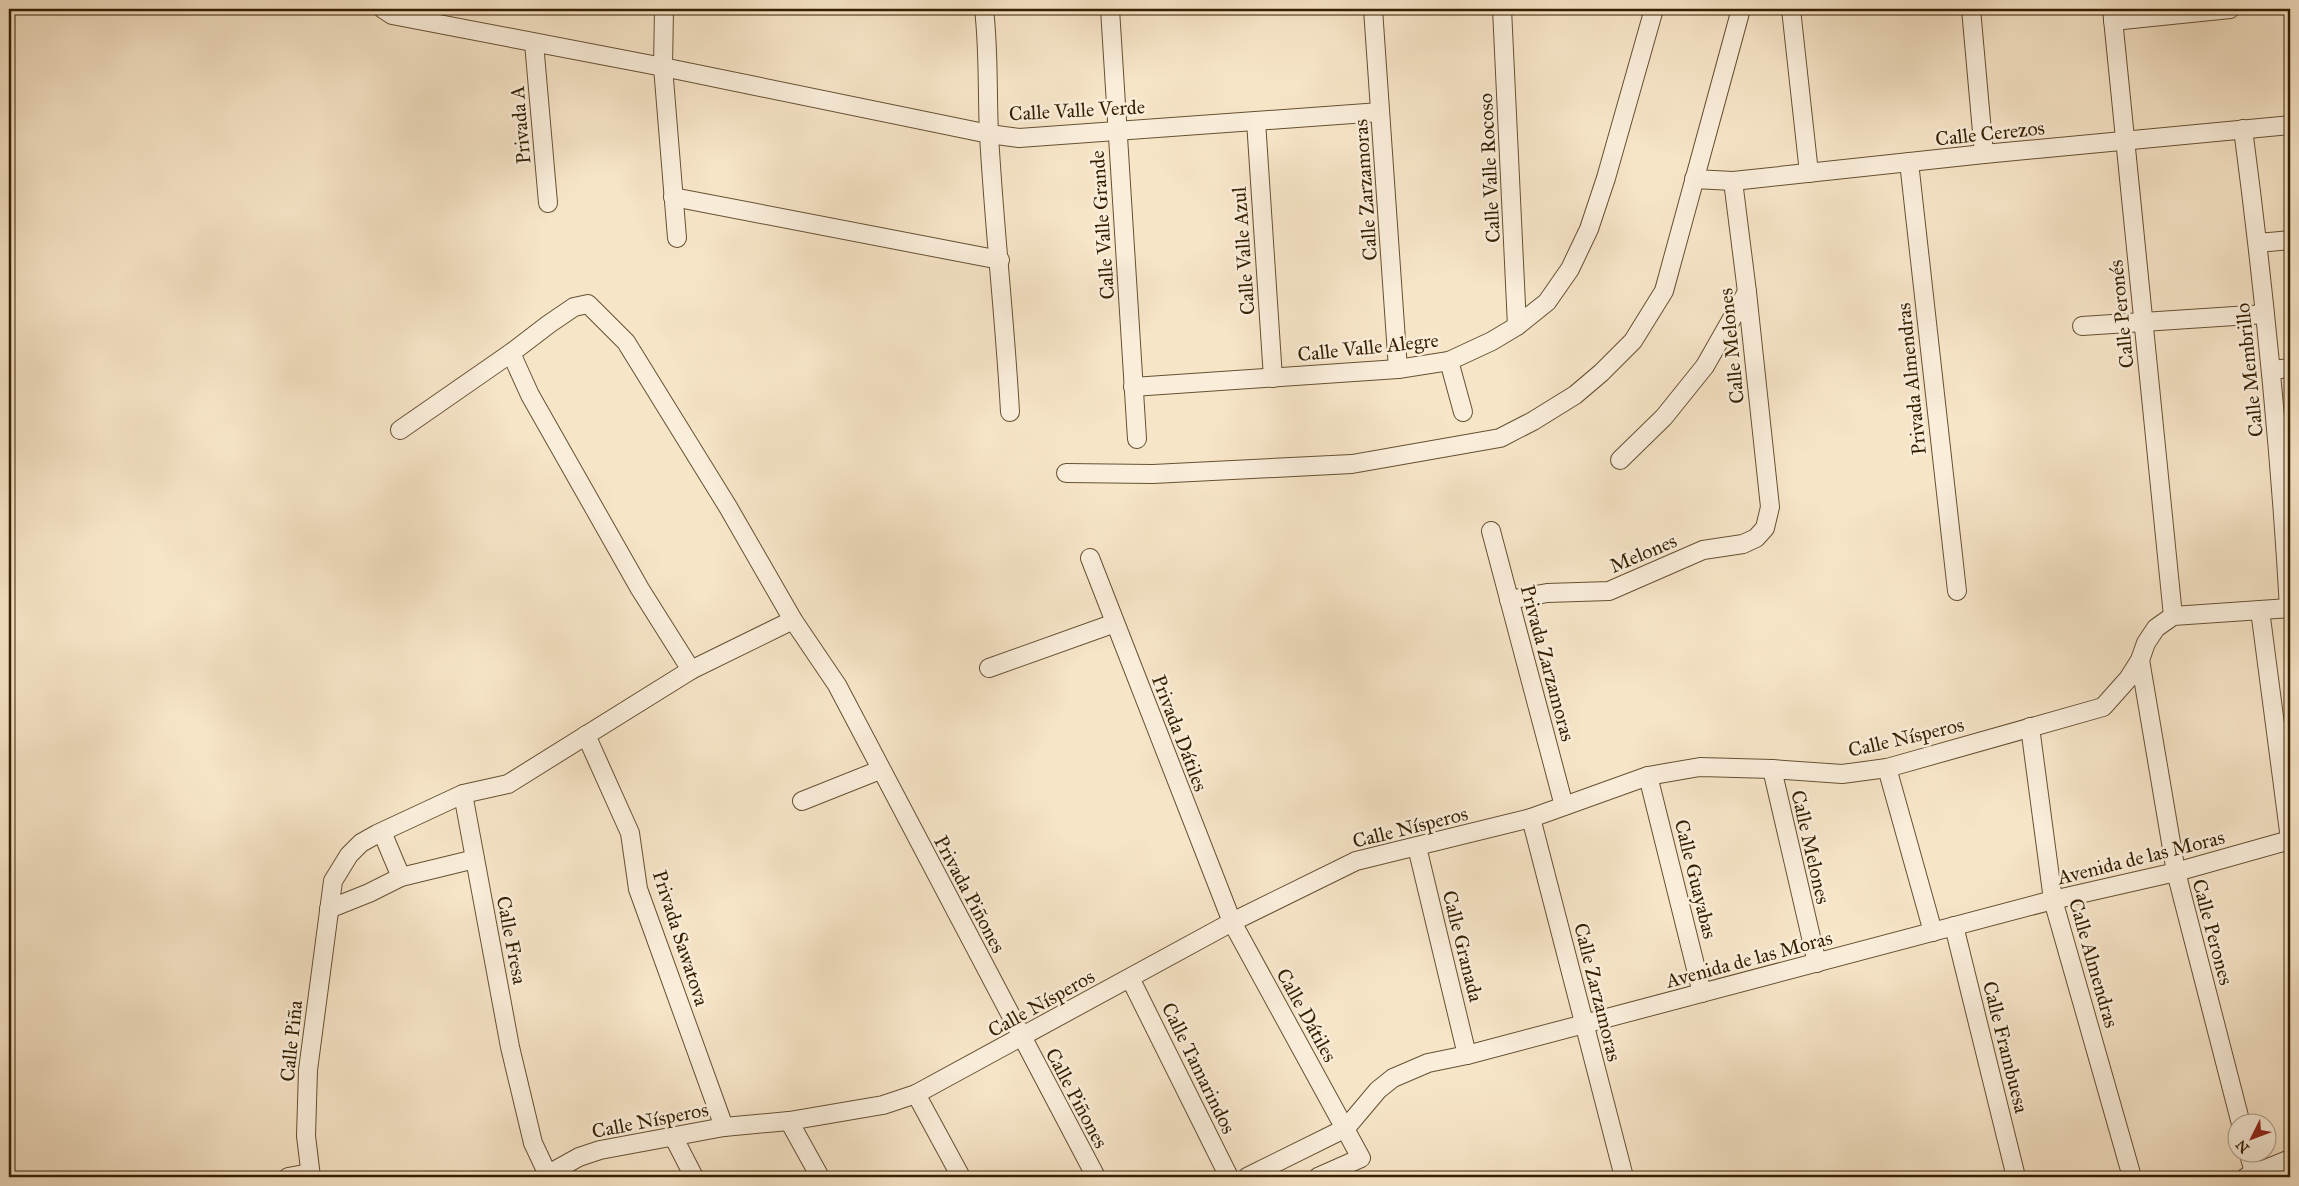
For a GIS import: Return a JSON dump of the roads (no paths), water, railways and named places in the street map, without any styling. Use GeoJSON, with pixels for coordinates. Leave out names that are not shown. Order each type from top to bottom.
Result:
{"type":"FeatureCollection","features":[{"type":"Feature","properties":{"kind":"street","name":"Calle Valle Verde"},"geometry":{"type":"LineString","coordinates":[[383,9],[392,15],[663,67],[989,134],[1019,138],[1380,112]]}},
{"type":"Feature","properties":{"kind":"street"},"geometry":{"type":"LineString","coordinates":[[664,9],[663,67],[677,238]]}},
{"type":"Feature","properties":{"kind":"street"},"geometry":{"type":"LineString","coordinates":[[984,9],[988,38],[989,134],[1010,412]]}},
{"type":"Feature","properties":{"kind":"street","name":"Calle Valle Grande"},"geometry":{"type":"LineString","coordinates":[[1110,9],[1136,439]]}},
{"type":"Feature","properties":{"kind":"street","name":"Calle Zarzamoras"},"geometry":{"type":"LineString","coordinates":[[1373,9],[1398,369]]}},
{"type":"Feature","properties":{"kind":"street","name":"Calle Valle Rocoso"},"geometry":{"type":"LineString","coordinates":[[1502,9],[1517,326]]}},
{"type":"Feature","properties":{"kind":"street","name":"Calle Valle Alegre"},"geometry":{"type":"LineString","coordinates":[[1133,387],[1398,369],[1449,361],[1492,341],[1517,326],[1547,302],[1570,268],[1589,229],[1606,178],[1654,9]]}},
{"type":"Feature","properties":{"kind":"street"},"geometry":{"type":"LineString","coordinates":[[1066,473],[1153,474],[1352,464],[1500,438],[1533,421],[1575,395],[1602,373],[1633,341],[1664,291],[1742,9]]}},
{"type":"Feature","properties":{"kind":"street"},"geometry":{"type":"LineString","coordinates":[[1792,9],[1809,173]]}},
{"type":"Feature","properties":{"kind":"street"},"geometry":{"type":"LineString","coordinates":[[1971,9],[1984,154]]}},
{"type":"Feature","properties":{"kind":"street"},"geometry":{"type":"LineString","coordinates":[[2112,15],[2230,9]]}},
{"type":"Feature","properties":{"kind":"street","name":"Calle Peronés"},"geometry":{"type":"LineString","coordinates":[[2112,15],[2173,616]]}},
{"type":"Feature","properties":{"kind":"street","name":"Privada A"},"geometry":{"type":"LineString","coordinates":[[534,43],[548,202]]}},
{"type":"Feature","properties":{"kind":"street","name":"Calle Valle Azul"},"geometry":{"type":"LineString","coordinates":[[1256,121],[1273,378]]}},
{"type":"Feature","properties":{"kind":"street","name":"Calle Cerezos"},"geometry":{"type":"LineString","coordinates":[[1694,179],[1733,182],[1984,154],[2290,125]]}},
{"type":"Feature","properties":{"kind":"street","name":"Calle Membrillo"},"geometry":{"type":"LineString","coordinates":[[2244,129],[2271,370],[2286,483],[2289,608]]}},
{"type":"Feature","properties":{"kind":"street","name":"Privada Almendras"},"geometry":{"type":"LineString","coordinates":[[1908,162],[1957,591]]}},
{"type":"Feature","properties":{"kind":"street","name":"Calle Melones"},"geometry":{"type":"LineString","coordinates":[[1733,182],[1748,292],[1770,507]]}},
{"type":"Feature","properties":{"kind":"street"},"geometry":{"type":"LineString","coordinates":[[673,197],[1000,260]]}},
{"type":"Feature","properties":{"kind":"street"},"geometry":{"type":"LineString","coordinates":[[2258,243],[2290,240]]}},
{"type":"Feature","properties":{"kind":"street"},"geometry":{"type":"LineString","coordinates":[[1620,460],[1664,417],[1705,366],[1748,292]]}},
{"type":"Feature","properties":{"kind":"street","name":"Privada Piñones"},"geometry":{"type":"LineString","coordinates":[[400,430],[574,307],[588,304],[596,310],[626,342],[728,508],[793,620],[837,685],[1022,1038]]}},
{"type":"Feature","properties":{"kind":"street"},"geometry":{"type":"LineString","coordinates":[[2082,326],[2265,314]]}},
{"type":"Feature","properties":{"kind":"street"},"geometry":{"type":"LineString","coordinates":[[511,353],[530,395],[630,573],[691,670]]}},
{"type":"Feature","properties":{"kind":"street"},"geometry":{"type":"LineString","coordinates":[[1449,361],[1463,412]]}},
{"type":"Feature","properties":{"kind":"street"},"geometry":{"type":"LineString","coordinates":[[2271,370],[2290,368]]}},
{"type":"Feature","properties":{"kind":"street","name":"Melones"},"geometry":{"type":"LineString","coordinates":[[1510,600],[1547,593],[1609,591],[1703,550],[1744,544],[1756,538],[1765,528],[1770,507]]}},
{"type":"Feature","properties":{"kind":"street","name":"Privada Zarzamoras"},"geometry":{"type":"LineString","coordinates":[[1491,531],[1564,806]]}},
{"type":"Feature","properties":{"kind":"street","name":"Privada Dátiles"},"geometry":{"type":"LineString","coordinates":[[1090,558],[1232,922]]}},
{"type":"Feature","properties":{"kind":"street"},"geometry":{"type":"LineString","coordinates":[[2173,616],[2289,608]]}},
{"type":"Feature","properties":{"kind":"street"},"geometry":{"type":"LineString","coordinates":[[2260,610],[2290,839]]}},
{"type":"Feature","properties":{"kind":"street","name":"Calle Nísperos"},"geometry":{"type":"LineString","coordinates":[[546,1176],[580,1157],[600,1150],[724,1127],[789,1121],[883,1105],[916,1094],[1232,922],[1356,861],[1417,848],[1531,818],[1648,776],[1700,767],[1772,769],[1842,774],[1887,768],[2103,707],[2121,689],[2140,660],[2150,636],[2163,622],[2173,616]]}},
{"type":"Feature","properties":{"kind":"street","name":"Calle Piña"},"geometry":{"type":"LineString","coordinates":[[311,1175],[306,1136],[308,1070],[333,881],[340,868],[361,844],[382,832],[463,794],[508,784],[691,670],[793,620]]}},
{"type":"Feature","properties":{"kind":"street"},"geometry":{"type":"LineString","coordinates":[[989,668],[1115,623]]}},
{"type":"Feature","properties":{"kind":"street","name":"Calle Perones"},"geometry":{"type":"LineString","coordinates":[[2140,660],[2176,872],[2238,1114]]}},
{"type":"Feature","properties":{"kind":"street","name":"Calle Almendras"},"geometry":{"type":"LineString","coordinates":[[2030,727],[2053,900],[2132,1177]]}},
{"type":"Feature","properties":{"kind":"street","name":"Privada Sawatova"},"geometry":{"type":"LineString","coordinates":[[586,735],[630,833],[638,889],[724,1127]]}},
{"type":"Feature","properties":{"kind":"street"},"geometry":{"type":"LineString","coordinates":[[1887,768],[1933,932]]}},
{"type":"Feature","properties":{"kind":"street","name":"Calle Melones"},"geometry":{"type":"LineString","coordinates":[[1772,769],[1817,963]]}},
{"type":"Feature","properties":{"kind":"street"},"geometry":{"type":"LineString","coordinates":[[802,800],[880,770]]}},
{"type":"Feature","properties":{"kind":"street","name":"Calle Guayabas"},"geometry":{"type":"LineString","coordinates":[[1648,776],[1702,993]]}},
{"type":"Feature","properties":{"kind":"street","name":"Calle Fresa"},"geometry":{"type":"LineString","coordinates":[[463,794],[510,1047],[533,1143],[546,1176]]}},
{"type":"Feature","properties":{"kind":"street","name":"Calle Zarzamoras"},"geometry":{"type":"LineString","coordinates":[[1531,818],[1624,1177]]}},
{"type":"Feature","properties":{"kind":"street"},"geometry":{"type":"LineString","coordinates":[[382,832],[401,877]]}},
{"type":"Feature","properties":{"kind":"street","name":"Avenida de las Moras"},"geometry":{"type":"LineString","coordinates":[[1247,1177],[1346,1128],[1378,1090],[1393,1078],[1428,1064],[1584,1025],[2053,900],[2176,872],[2290,839]]}},
{"type":"Feature","properties":{"kind":"street","name":"Calle Granada"},"geometry":{"type":"LineString","coordinates":[[1417,848],[1467,1055]]}},
{"type":"Feature","properties":{"kind":"street"},"geometry":{"type":"LineString","coordinates":[[329,909],[401,877],[474,859]]}},
{"type":"Feature","properties":{"kind":"street","name":"Calle Dátiles"},"geometry":{"type":"LineString","coordinates":[[1232,922],[1361,1158],[1318,1177]]}},
{"type":"Feature","properties":{"kind":"street","name":"Calle Frambuesa"},"geometry":{"type":"LineString","coordinates":[[1954,926],[2016,1177]]}},
{"type":"Feature","properties":{"kind":"street","name":"Calle Tamarindos"},"geometry":{"type":"LineString","coordinates":[[1130,978],[1229,1177]]}},
{"type":"Feature","properties":{"kind":"street","name":"Calle Piñones"},"geometry":{"type":"LineString","coordinates":[[1022,1038],[1096,1177]]}},
{"type":"Feature","properties":{"kind":"street"},"geometry":{"type":"LineString","coordinates":[[916,1094],[961,1177]]}},
{"type":"Feature","properties":{"kind":"street"},"geometry":{"type":"LineString","coordinates":[[789,1121],[820,1177]]}},
{"type":"Feature","properties":{"kind":"street"},"geometry":{"type":"LineString","coordinates":[[673,1136],[694,1177]]}},
{"type":"Feature","properties":{"kind":"street"},"geometry":{"type":"LineString","coordinates":[[2250,1175],[2290,1159]]}},
{"type":"Feature","properties":{"kind":"street"},"geometry":{"type":"LineString","coordinates":[[288,1177],[311,1175]]}}]}
